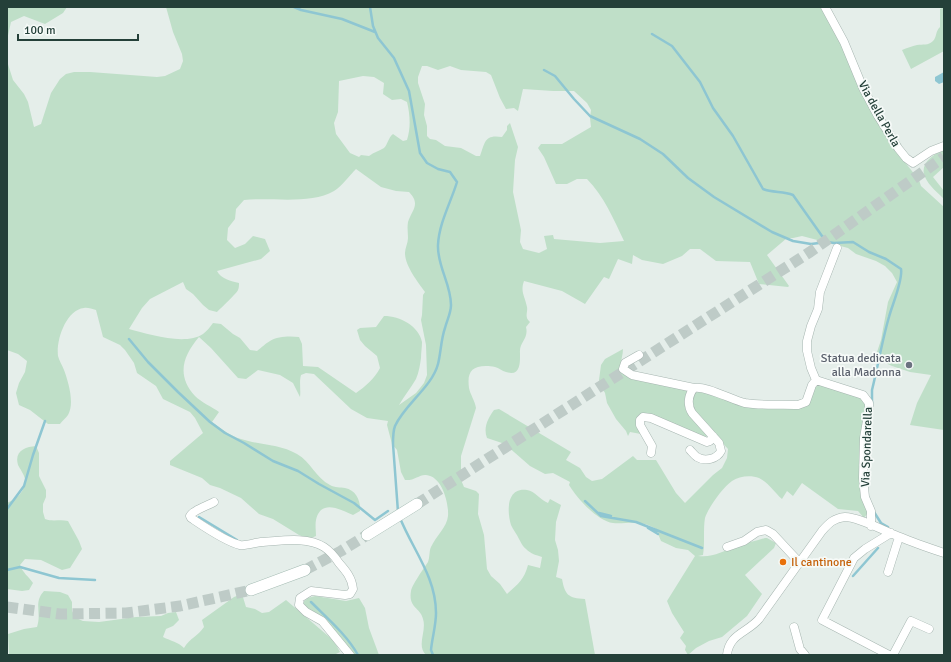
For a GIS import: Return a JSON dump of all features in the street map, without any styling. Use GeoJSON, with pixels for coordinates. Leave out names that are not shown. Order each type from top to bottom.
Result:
{"type":"FeatureCollection","features":[{"type":"Feature","properties":{"kind":"main road"},"geometry":{"type":"LineString","coordinates":[[367,534],[417,504]]}},
{"type":"Feature","properties":{"kind":"main road"},"geometry":{"type":"LineString","coordinates":[[251,590],[305,570]]}},
{"type":"Feature","properties":{"kind":"street","name":"Via della Perla"},"geometry":{"type":"LineString","coordinates":[[825,7],[844,42],[867,96],[898,148],[906,158],[913,163],[931,151],[944,146]]}},
{"type":"Feature","properties":{"kind":"street"},"geometry":{"type":"LineString","coordinates":[[639,355],[625,363],[623,369],[632,375],[694,388],[697,387],[711,390],[745,403],[798,405],[806,402],[812,385],[816,380],[811,368],[807,351],[810,326],[818,309],[820,292],[837,248]]}},
{"type":"Feature","properties":{"kind":"street","name":"Via Spondarella"},"geometry":{"type":"LineString","coordinates":[[816,380],[862,395],[869,403],[864,438],[864,478],[865,498],[871,510],[871,526]]}},
{"type":"Feature","properties":{"kind":"street"},"geometry":{"type":"LineString","coordinates":[[690,450],[701,459],[713,459],[720,454],[721,448],[713,436],[689,408],[690,396],[694,388]]}},
{"type":"Feature","properties":{"kind":"street"},"geometry":{"type":"LineString","coordinates":[[651,453],[652,446],[640,425],[640,420],[643,418],[651,418],[707,442],[710,441],[713,436]]}},
{"type":"Feature","properties":{"kind":"street"},"geometry":{"type":"LineString","coordinates":[[214,502],[201,509],[193,511],[190,516],[231,542],[242,545],[260,542],[311,542],[323,546],[328,550],[349,574],[353,583],[353,589],[350,594],[346,596],[317,590],[311,591],[300,598],[299,605],[306,612],[322,621],[350,655]]}},
{"type":"Feature","properties":{"kind":"street"},"geometry":{"type":"LineString","coordinates":[[727,655],[730,643],[737,636],[754,626],[829,522],[836,518],[846,517],[944,553]]}},
{"type":"Feature","properties":{"kind":"street"},"geometry":{"type":"LineString","coordinates":[[727,547],[744,541],[757,532],[766,530],[773,534],[799,562]]}},
{"type":"Feature","properties":{"kind":"street"},"geometry":{"type":"LineString","coordinates":[[889,655],[822,620],[854,558],[865,549],[891,533]]}},
{"type":"Feature","properties":{"kind":"street"},"geometry":{"type":"LineString","coordinates":[[888,572],[899,537]]}},
{"type":"Feature","properties":{"kind":"street"},"geometry":{"type":"LineString","coordinates":[[893,655],[911,621],[929,629]]}},
{"type":"Feature","properties":{"kind":"street"},"geometry":{"type":"LineString","coordinates":[[794,627],[800,649],[805,655]]}},
{"type":"Feature","properties":{"kind":"green space"},"geometry":{"type":"Polygon","coordinates":[[[7,7],[67,7],[63,13],[45,24],[24,16],[11,22],[7,40],[7,7]]]}},
{"type":"Feature","properties":{"kind":"green space"},"geometry":{"type":"Polygon","coordinates":[[[166,7],[823,7],[904,161],[919,180],[921,186],[944,207],[944,430],[910,425],[917,403],[931,375],[910,372],[875,358],[881,340],[888,302],[897,282],[892,273],[885,266],[856,254],[848,248],[802,236],[787,238],[767,255],[789,286],[788,287],[759,284],[750,262],[716,261],[700,249],[690,249],[682,256],[663,264],[642,260],[633,255],[632,264],[618,259],[609,279],[604,277],[585,304],[562,291],[524,281],[523,291],[527,307],[527,317],[530,322],[526,327],[526,335],[520,349],[519,368],[517,371],[511,373],[494,367],[481,366],[471,371],[470,374],[469,388],[476,408],[461,456],[461,480],[464,487],[476,491],[479,494],[478,514],[484,535],[487,569],[491,576],[500,584],[507,594],[522,578],[528,565],[540,568],[542,557],[528,551],[525,548],[512,527],[509,507],[512,496],[515,492],[520,490],[527,490],[533,492],[548,503],[550,499],[561,505],[556,522],[555,540],[559,561],[556,577],[562,579],[564,589],[568,595],[575,598],[585,599],[595,655],[426,655],[422,647],[424,628],[423,619],[420,612],[411,601],[411,591],[428,562],[431,547],[444,528],[448,516],[446,498],[440,485],[432,477],[424,475],[411,480],[405,480],[401,472],[397,450],[392,444],[387,425],[388,421],[367,418],[351,409],[314,374],[306,373],[301,375],[300,397],[293,383],[280,375],[258,370],[246,379],[238,378],[199,337],[189,351],[184,366],[185,381],[195,396],[219,412],[212,422],[237,438],[277,446],[297,454],[306,461],[325,482],[334,487],[349,489],[357,496],[360,503],[360,511],[353,515],[332,507],[322,509],[316,520],[316,536],[309,539],[299,535],[273,519],[259,514],[241,498],[210,485],[202,478],[170,465],[170,461],[203,433],[190,412],[163,399],[156,386],[137,373],[134,363],[125,350],[120,345],[103,337],[96,310],[84,308],[72,314],[67,320],[61,334],[58,356],[64,370],[71,398],[70,410],[67,416],[60,424],[48,424],[30,410],[19,405],[16,393],[25,372],[27,361],[18,354],[7,350],[7,61],[13,80],[24,94],[28,102],[34,127],[41,124],[51,93],[60,79],[66,74],[74,72],[90,72],[157,77],[165,76],[180,69],[183,61],[182,54],[173,32],[166,7]],[[422,66],[418,77],[418,83],[425,104],[424,115],[427,126],[427,136],[430,139],[436,140],[445,146],[461,148],[476,156],[480,156],[486,140],[496,136],[502,137],[510,123],[518,147],[515,160],[513,192],[521,230],[520,242],[523,249],[539,253],[547,249],[544,236],[553,235],[554,239],[600,243],[624,241],[604,201],[587,179],[577,179],[567,184],[556,184],[544,157],[538,148],[541,144],[562,144],[591,127],[591,110],[587,103],[574,91],[523,89],[518,111],[514,108],[506,109],[491,75],[486,72],[461,70],[450,66],[438,70],[427,66],[422,66]],[[363,76],[339,81],[338,112],[334,123],[336,134],[350,153],[359,157],[361,155],[369,156],[384,148],[393,134],[403,141],[407,140],[410,126],[407,102],[401,99],[392,100],[383,94],[384,83],[374,77],[363,76]],[[356,169],[343,184],[334,191],[314,198],[290,200],[244,200],[236,209],[235,219],[228,228],[227,240],[235,248],[245,244],[253,236],[265,239],[270,251],[261,259],[217,271],[224,278],[239,283],[235,294],[217,312],[209,310],[203,305],[186,289],[183,282],[150,299],[142,308],[129,329],[166,338],[187,339],[203,334],[213,323],[221,324],[240,338],[250,350],[257,351],[273,339],[280,337],[299,337],[302,344],[303,366],[318,367],[356,393],[370,382],[380,368],[377,356],[360,340],[357,330],[360,328],[376,327],[384,316],[390,316],[402,320],[413,327],[420,336],[422,342],[421,361],[417,376],[399,405],[416,393],[424,383],[427,375],[426,345],[421,320],[423,295],[425,292],[409,268],[405,253],[408,240],[408,222],[415,204],[413,196],[409,192],[396,191],[381,187],[356,169]]]}},
{"type":"Feature","properties":{"kind":"green space"},"geometry":{"type":"Polygon","coordinates":[[[944,7],[944,51],[911,69],[902,50],[915,45],[931,43],[933,41],[940,27],[940,9],[944,7]]]}},
{"type":"Feature","properties":{"kind":"green space"},"geometry":{"type":"Polygon","coordinates":[[[944,150],[944,167],[933,177],[944,191],[944,199],[925,177],[924,168],[928,160],[944,150]]]}},
{"type":"Feature","properties":{"kind":"green space"},"geometry":{"type":"Polygon","coordinates":[[[623,349],[621,368],[686,388],[688,392],[687,395],[708,436],[704,437],[642,415],[641,434],[630,432],[628,436],[607,403],[605,393],[599,380],[601,365],[605,359],[623,349]]]}},
{"type":"Feature","properties":{"kind":"green space"},"geometry":{"type":"Polygon","coordinates":[[[820,385],[858,395],[866,404],[863,439],[868,510],[867,514],[864,518],[858,511],[838,509],[802,483],[793,496],[787,491],[782,499],[763,480],[752,476],[738,478],[728,484],[712,503],[705,518],[703,555],[698,556],[713,555],[765,538],[776,543],[774,548],[745,575],[762,594],[747,616],[722,637],[709,641],[696,648],[688,655],[685,650],[686,646],[680,638],[684,632],[672,613],[667,601],[695,556],[688,550],[676,548],[661,541],[656,529],[649,525],[637,523],[613,523],[600,518],[594,514],[577,496],[569,485],[570,482],[553,473],[545,474],[530,466],[505,444],[487,438],[486,434],[486,427],[490,416],[494,410],[499,409],[571,452],[566,460],[580,468],[586,477],[592,481],[602,479],[633,456],[637,460],[656,460],[676,493],[685,503],[722,468],[727,458],[728,449],[693,411],[691,400],[695,393],[704,390],[721,398],[796,407],[815,387],[820,385]]]}},
{"type":"Feature","properties":{"kind":"green space"},"geometry":{"type":"Polygon","coordinates":[[[36,446],[39,453],[39,476],[46,490],[46,497],[43,504],[45,519],[68,521],[82,549],[70,568],[62,570],[41,560],[25,559],[20,565],[33,583],[29,590],[22,591],[7,589],[7,503],[20,494],[25,483],[23,473],[17,460],[19,453],[28,447],[36,446]]]}},
{"type":"Feature","properties":{"kind":"green space"},"geometry":{"type":"Polygon","coordinates":[[[44,591],[60,592],[68,595],[72,602],[72,611],[76,618],[83,621],[99,622],[136,617],[161,616],[176,612],[179,620],[173,626],[166,629],[163,637],[184,648],[204,627],[202,620],[234,597],[242,594],[246,607],[255,609],[262,613],[269,612],[286,600],[334,641],[340,652],[328,655],[9,655],[8,634],[37,627],[39,617],[38,604],[44,591]]]}},
{"type":"Feature","properties":{"kind":"green space"},"geometry":{"type":"Polygon","coordinates":[[[315,596],[346,601],[359,598],[365,608],[369,628],[379,655],[353,655],[304,606],[303,602],[308,598],[315,596]]]}},
{"type":"Feature","properties":{"kind":"water"},"geometry":{"type":"Polygon","coordinates":[[[944,72],[944,82],[939,84],[935,81],[935,77],[944,72]]]}},
{"type":"Feature","properties":{"kind":"waterway"},"geometry":{"type":"LineString","coordinates":[[294,7],[301,10],[342,19],[375,32]]}},
{"type":"Feature","properties":{"kind":"waterway"},"geometry":{"type":"LineString","coordinates":[[370,7],[373,26],[378,38],[394,58],[409,91],[420,153],[427,163],[438,169],[450,172],[457,182],[443,221],[438,245],[438,253],[449,290],[451,305],[438,364],[430,380],[399,418],[394,430],[393,444],[398,512]]}},
{"type":"Feature","properties":{"kind":"waterway"},"geometry":{"type":"LineString","coordinates":[[652,34],[672,46],[700,82],[713,108],[733,136],[763,189],[793,195],[827,241]]}},
{"type":"Feature","properties":{"kind":"waterway"},"geometry":{"type":"LineString","coordinates":[[544,70],[555,76],[590,116],[640,139],[663,154],[688,178],[714,197],[772,232],[793,241],[811,244],[827,242],[853,242],[869,252],[886,259],[901,269],[899,286],[890,312],[872,390],[872,403]]}},
{"type":"Feature","properties":{"kind":"waterway"},"geometry":{"type":"LineString","coordinates":[[129,339],[148,362],[178,392],[210,422],[225,433],[273,461],[298,471],[354,503],[375,520],[388,511]]}},
{"type":"Feature","properties":{"kind":"waterway"},"geometry":{"type":"LineString","coordinates":[[7,509],[24,486],[45,421]]}},
{"type":"Feature","properties":{"kind":"waterway"},"geometry":{"type":"LineString","coordinates":[[585,501],[601,516],[636,522],[702,548]]}},
{"type":"Feature","properties":{"kind":"waterway"},"geometry":{"type":"LineString","coordinates":[[874,512],[881,523],[888,527]]}},
{"type":"Feature","properties":{"kind":"waterway"},"geometry":{"type":"LineString","coordinates":[[599,513],[611,516]]}},
{"type":"Feature","properties":{"kind":"waterway"},"geometry":{"type":"LineString","coordinates":[[199,517],[237,540]]}},
{"type":"Feature","properties":{"kind":"waterway"},"geometry":{"type":"LineString","coordinates":[[400,518],[423,564],[432,587],[436,613],[431,650],[433,655]]}},
{"type":"Feature","properties":{"kind":"waterway"},"geometry":{"type":"LineString","coordinates":[[648,528],[658,534]]}},
{"type":"Feature","properties":{"kind":"waterway"},"geometry":{"type":"LineString","coordinates":[[853,576],[878,548]]}},
{"type":"Feature","properties":{"kind":"waterway"},"geometry":{"type":"LineString","coordinates":[[7,570],[20,567],[59,578],[95,580]]}},
{"type":"Feature","properties":{"kind":"waterway"},"geometry":{"type":"LineString","coordinates":[[311,602],[343,634],[358,655]]}},
{"type":"Feature","properties":{"kind":"tunnel"},"geometry":{"type":"LineString","coordinates":[[417,504],[810,252],[944,157]]}},
{"type":"Feature","properties":{"kind":"tunnel"},"geometry":{"type":"LineString","coordinates":[[305,570],[367,535]]}},
{"type":"Feature","properties":{"kind":"tunnel"},"geometry":{"type":"LineString","coordinates":[[7,607],[60,614],[126,613],[180,606],[251,590]]}},
{"type":"Feature","properties":{"kind":"place","name":"Statua dedicata alla Madonna"},"geometry":{"type":"Point","coordinates":[909,365]}},
{"type":"Feature","properties":{"kind":"place","name":"Il cantinone"},"geometry":{"type":"Point","coordinates":[783,562]}}]}
